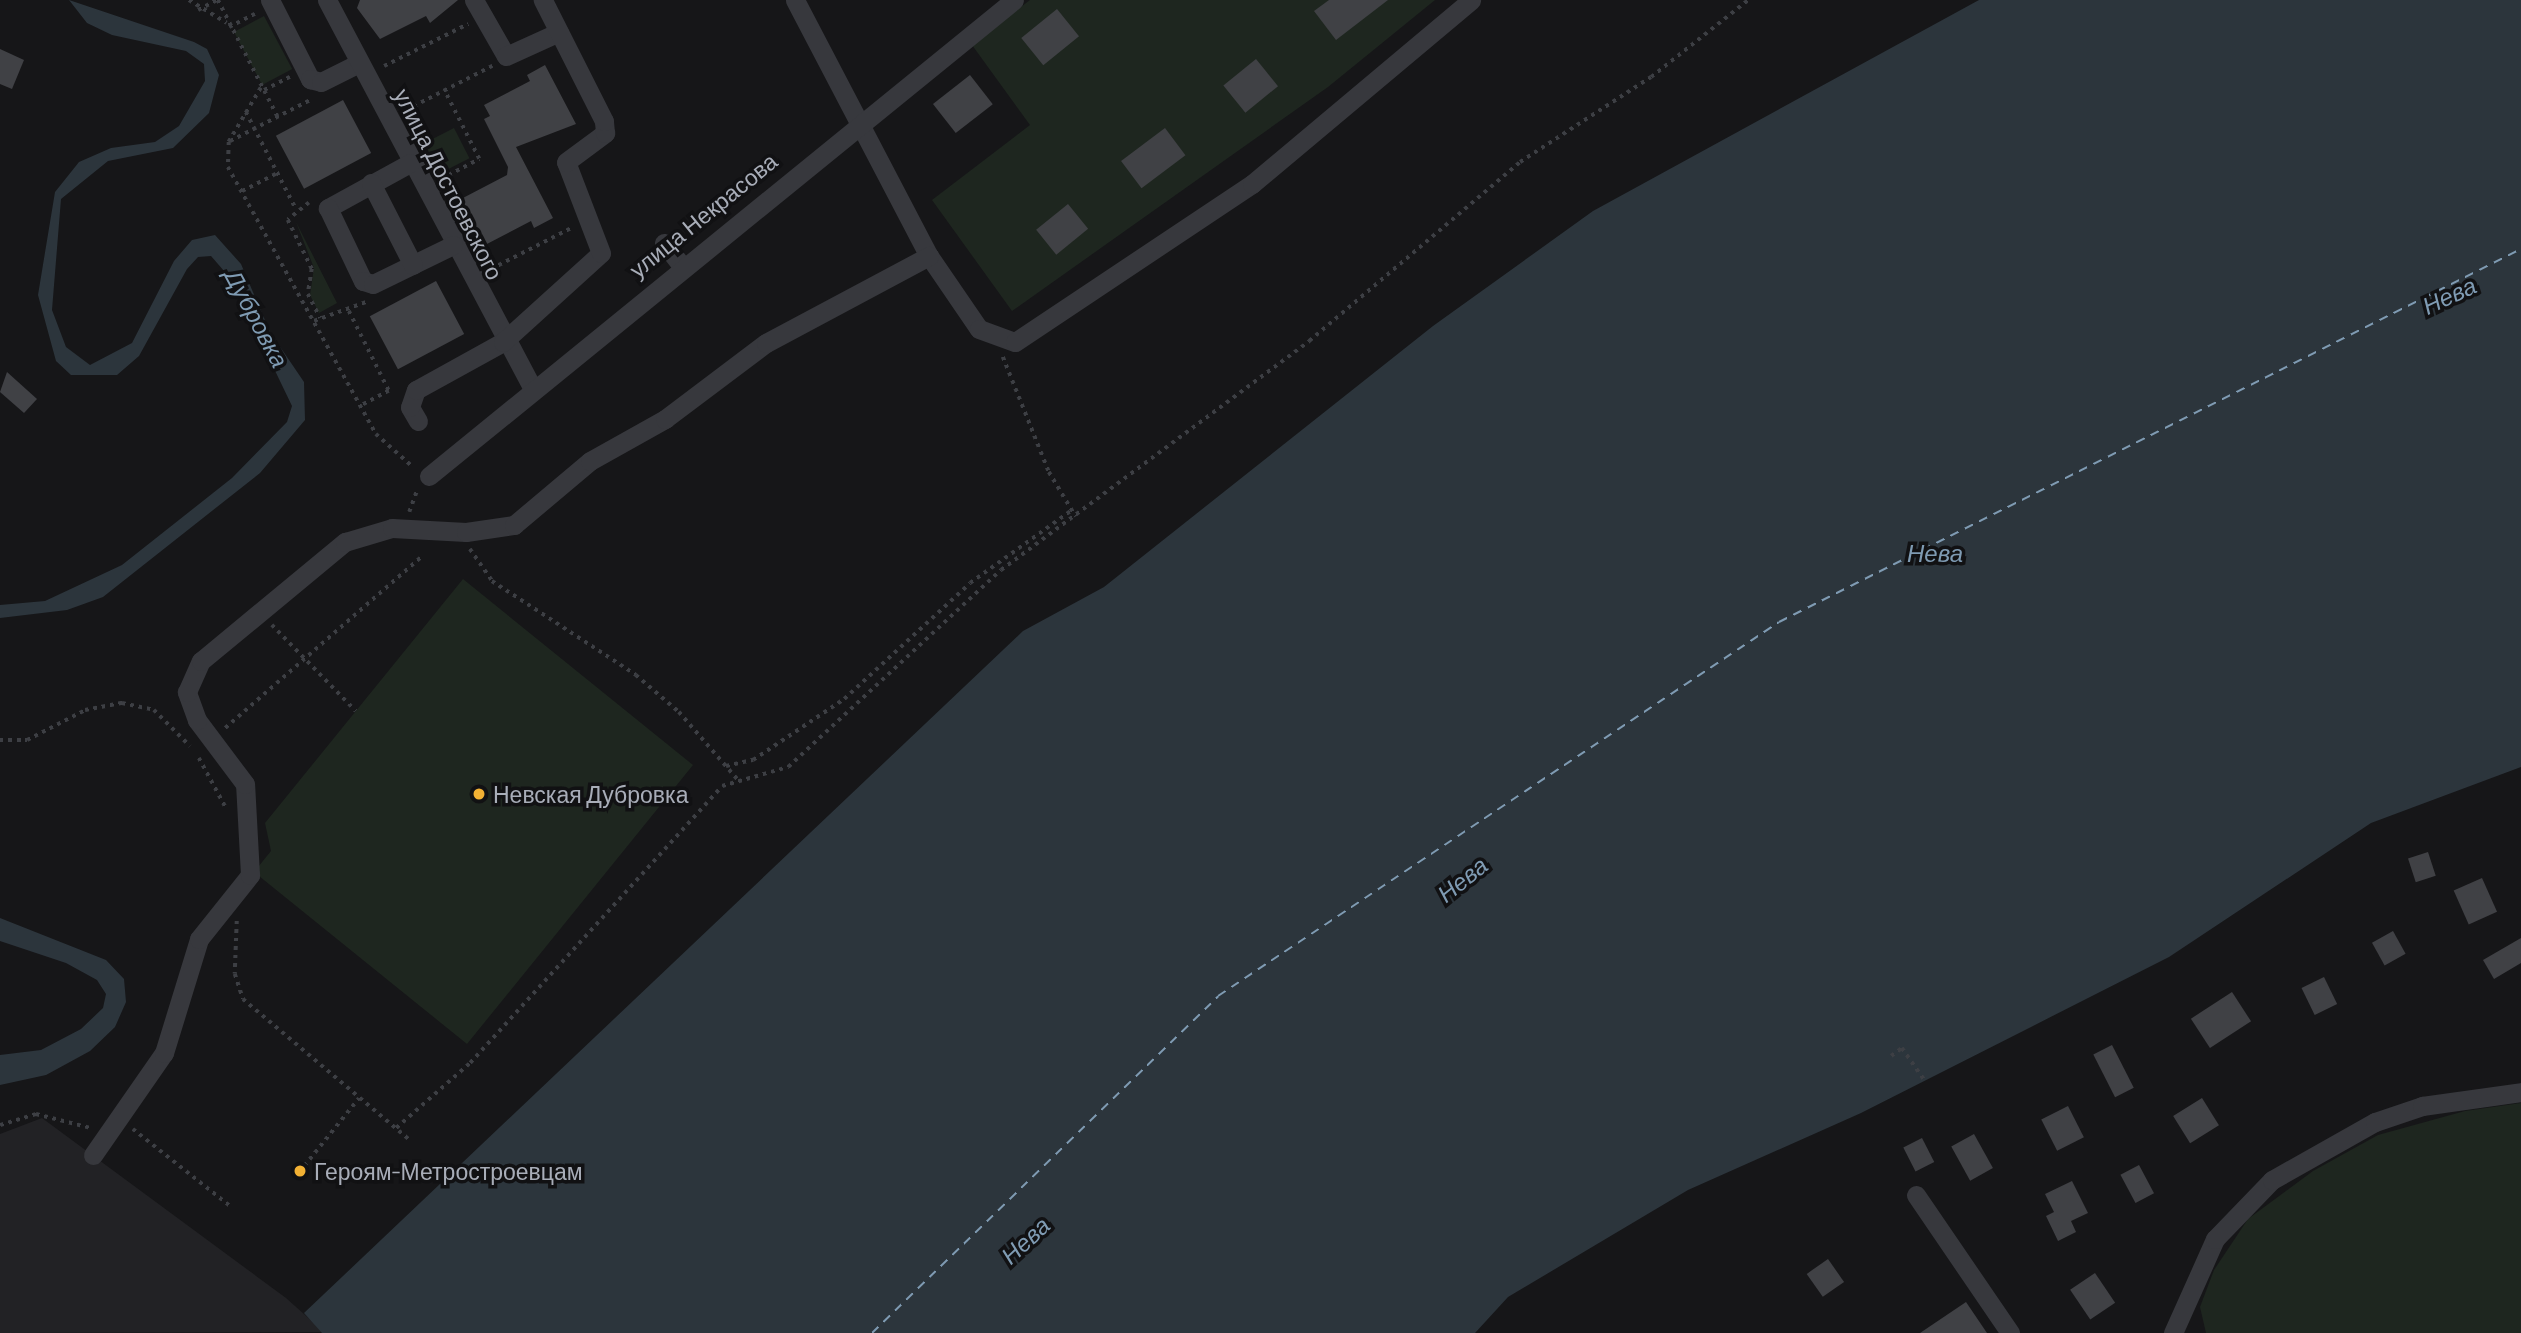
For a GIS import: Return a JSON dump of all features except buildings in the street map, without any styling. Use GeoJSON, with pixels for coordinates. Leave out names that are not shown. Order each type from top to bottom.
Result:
{"type":"FeatureCollection","features":[{"type":"Feature","properties":{"kind":"street","name":"улица Достоевского"},"geometry":{"type":"LineString","coordinates":[[327,0],[503,342],[532,387]]}},
{"type":"Feature","properties":{"kind":"street"},"geometry":{"type":"LineString","coordinates":[[418,421],[410,407],[416,390],[503,342],[596,261],[600,243],[566,162],[605,133],[604,121],[543,0]]}},
{"type":"Feature","properties":{"kind":"street"},"geometry":{"type":"LineString","coordinates":[[795,0],[929,256],[990,337],[1015,342],[1032,334],[1252,184],[1471,0]]}},
{"type":"Feature","properties":{"kind":"street","name":"улица Некрасова"},"geometry":{"type":"LineString","coordinates":[[429,476],[532,387],[681,265],[857,122],[1014,0]]}},
{"type":"Feature","properties":{"kind":"street"},"geometry":{"type":"LineString","coordinates":[[271,2],[305,69],[321,82],[362,69]]}},
{"type":"Feature","properties":{"kind":"street"},"geometry":{"type":"LineString","coordinates":[[478,8],[506,56],[559,32]]}},
{"type":"Feature","properties":{"kind":"street"},"geometry":{"type":"LineString","coordinates":[[410,163],[328,208],[340,236],[368,285],[453,245]]}},
{"type":"Feature","properties":{"kind":"street"},"geometry":{"type":"LineString","coordinates":[[371,183],[413,265]]}},
{"type":"Feature","properties":{"kind":"street"},"geometry":{"type":"LineString","coordinates":[[664,243],[681,265]]}},
{"type":"Feature","properties":{"kind":"street"},"geometry":{"type":"LineString","coordinates":[[93,1155],[135,1104],[164,1053],[199,939],[250,875],[245,784],[190,706],[189,678],[260,612],[345,542],[406,527],[461,532],[491,531],[523,520],[590,461],[665,419],[766,343],[929,256]]}},
{"type":"Feature","properties":{"kind":"street"},"geometry":{"type":"LineString","coordinates":[[2172,1332],[2215,1239],[2272,1180],[2375,1122],[2423,1106],[2521,1092]]}},
{"type":"Feature","properties":{"kind":"street"},"geometry":{"type":"LineString","coordinates":[[1916,1195],[2010,1333]]}},
{"type":"Feature","properties":{"kind":"path"},"geometry":{"type":"LineString","coordinates":[[189,0],[198,10],[228,25]]}},
{"type":"Feature","properties":{"kind":"path"},"geometry":{"type":"LineString","coordinates":[[198,10],[218,0],[228,25],[278,117]]}},
{"type":"Feature","properties":{"kind":"path"},"geometry":{"type":"LineString","coordinates":[[396,1128],[470,1063],[722,786],[788,767],[1001,570],[1076,517],[1309,341],[1520,162],[1651,77],[1748,0]]}},
{"type":"Feature","properties":{"kind":"path"},"geometry":{"type":"LineString","coordinates":[[228,25],[271,2]]}},
{"type":"Feature","properties":{"kind":"path"},"geometry":{"type":"LineString","coordinates":[[362,69],[478,8]]}},
{"type":"Feature","properties":{"kind":"path"},"geometry":{"type":"LineString","coordinates":[[388,119],[506,56]]}},
{"type":"Feature","properties":{"kind":"path"},"geometry":{"type":"LineString","coordinates":[[305,69],[263,89],[229,142],[228,167],[376,434],[418,470],[406,527]]}},
{"type":"Feature","properties":{"kind":"path"},"geometry":{"type":"LineString","coordinates":[[423,187],[480,159],[444,90]]}},
{"type":"Feature","properties":{"kind":"path"},"geometry":{"type":"LineString","coordinates":[[229,142],[314,97]]}},
{"type":"Feature","properties":{"kind":"path"},"geometry":{"type":"LineString","coordinates":[[246,112],[296,209]]}},
{"type":"Feature","properties":{"kind":"path"},"geometry":{"type":"LineString","coordinates":[[242,191],[277,173]]}},
{"type":"Feature","properties":{"kind":"path"},"geometry":{"type":"LineString","coordinates":[[312,201],[296,209],[288,220],[312,269],[308,294],[320,318]]}},
{"type":"Feature","properties":{"kind":"path"},"geometry":{"type":"LineString","coordinates":[[470,279],[589,219]]}},
{"type":"Feature","properties":{"kind":"path"},"geometry":{"type":"LineString","coordinates":[[314,321],[349,311],[375,298]]}},
{"type":"Feature","properties":{"kind":"path"},"geometry":{"type":"LineString","coordinates":[[349,311],[389,391],[361,406]]}},
{"type":"Feature","properties":{"kind":"path"},"geometry":{"type":"LineString","coordinates":[[990,337],[1076,517]]}},
{"type":"Feature","properties":{"kind":"path"},"geometry":{"type":"LineString","coordinates":[[726,766],[752,760],[844,699],[970,583],[1072,510]]}},
{"type":"Feature","properties":{"kind":"path"},"geometry":{"type":"LineString","coordinates":[[461,532],[492,581],[636,675],[739,781]]}},
{"type":"Feature","properties":{"kind":"path"},"geometry":{"type":"LineString","coordinates":[[213,738],[420,558]]}},
{"type":"Feature","properties":{"kind":"path"},"geometry":{"type":"LineString","coordinates":[[260,612],[302,660],[356,711]]}},
{"type":"Feature","properties":{"kind":"path"},"geometry":{"type":"LineString","coordinates":[[1891,1056],[1902,1048],[1925,1081]]}},
{"type":"Feature","properties":{"kind":"path"},"geometry":{"type":"LineString","coordinates":[[304,1166],[359,1098]]}},
{"type":"Feature","properties":{"kind":"shaded area"},"geometry":{"type":"Polygon","coordinates":[[[1030,0],[1435,0],[1328,87],[1012,311],[932,200],[1030,125],[972,45],[1030,0]]]}},
{"type":"Feature","properties":{"kind":"shaded area"},"geometry":{"type":"Polygon","coordinates":[[[264,16],[292,69],[262,85],[234,32],[264,16]]]}},
{"type":"Feature","properties":{"kind":"shaded area"},"geometry":{"type":"Polygon","coordinates":[[[454,128],[469,158],[435,176],[419,146],[454,128]]]}},
{"type":"Feature","properties":{"kind":"shaded area"},"geometry":{"type":"Polygon","coordinates":[[[296,222],[337,303],[319,313],[310,295],[314,268],[296,222]]]}},
{"type":"Feature","properties":{"kind":"shaded area","name":"Невская Дубровка"},"geometry":{"type":"Polygon","coordinates":[[[463,579],[693,765],[467,1044],[254,872],[271,851],[265,823],[463,579]]]}},
{"type":"Feature","properties":{"kind":"shaded area"},"geometry":{"type":"Polygon","coordinates":[[[2521,1103],[2521,1333],[2206,1333],[2200,1307],[2214,1270],[2248,1219],[2313,1171],[2378,1135],[2465,1111],[2521,1103]]]}},
{"type":"Feature","properties":{"kind":"shaded area"},"geometry":{"type":"Polygon","coordinates":[[[42,1118],[286,1298],[324,1332],[0,1333],[0,1134],[42,1118]]]}},
{"type":"Feature","properties":{"kind":"water","name":"Дубровка"},"geometry":{"type":"Polygon","coordinates":[[[69,0],[194,42],[207,49],[219,75],[209,113],[173,148],[108,161],[61,199],[52,310],[66,347],[90,365],[132,343],[174,261],[192,240],[215,235],[241,264],[270,332],[304,382],[305,420],[260,473],[103,597],[67,610],[0,618],[0,605],[45,601],[122,565],[232,478],[287,422],[292,406],[231,279],[211,256],[198,257],[187,269],[139,356],[117,375],[71,375],[56,361],[38,295],[55,192],[79,162],[111,148],[155,142],[179,126],[205,81],[204,64],[186,51],[112,35],[87,23],[69,0]]]}},
{"type":"Feature","properties":{"kind":"water","name":"Нева"},"geometry":{"type":"Polygon","coordinates":[[[1979,0],[2521,0],[2521,767],[2371,823],[2169,957],[1861,1113],[1688,1190],[1508,1297],[1475,1333],[322,1333],[304,1313],[1023,631],[1104,587],[1433,326],[1593,211],[1979,0]]]}},
{"type":"Feature","properties":{"kind":"water"},"geometry":{"type":"Polygon","coordinates":[[[0,918],[106,960],[124,979],[126,1002],[115,1027],[90,1051],[46,1075],[0,1085],[0,1055],[41,1050],[81,1029],[103,1008],[106,994],[97,980],[66,963],[0,941],[0,918]]]}},
{"type":"Feature","properties":{"kind":"ferry route"},"geometry":{"type":"LineString","coordinates":[[872,1333],[1218,996],[1779,622],[2521,249]]}},
{"type":"Feature","properties":{"kind":"place","name":"Невская Дубровка"},"geometry":{"type":"Point","coordinates":[479,794]}},
{"type":"Feature","properties":{"kind":"place","name":"Героям-Метростроевцам"},"geometry":{"type":"Point","coordinates":[300,1171]}}]}
